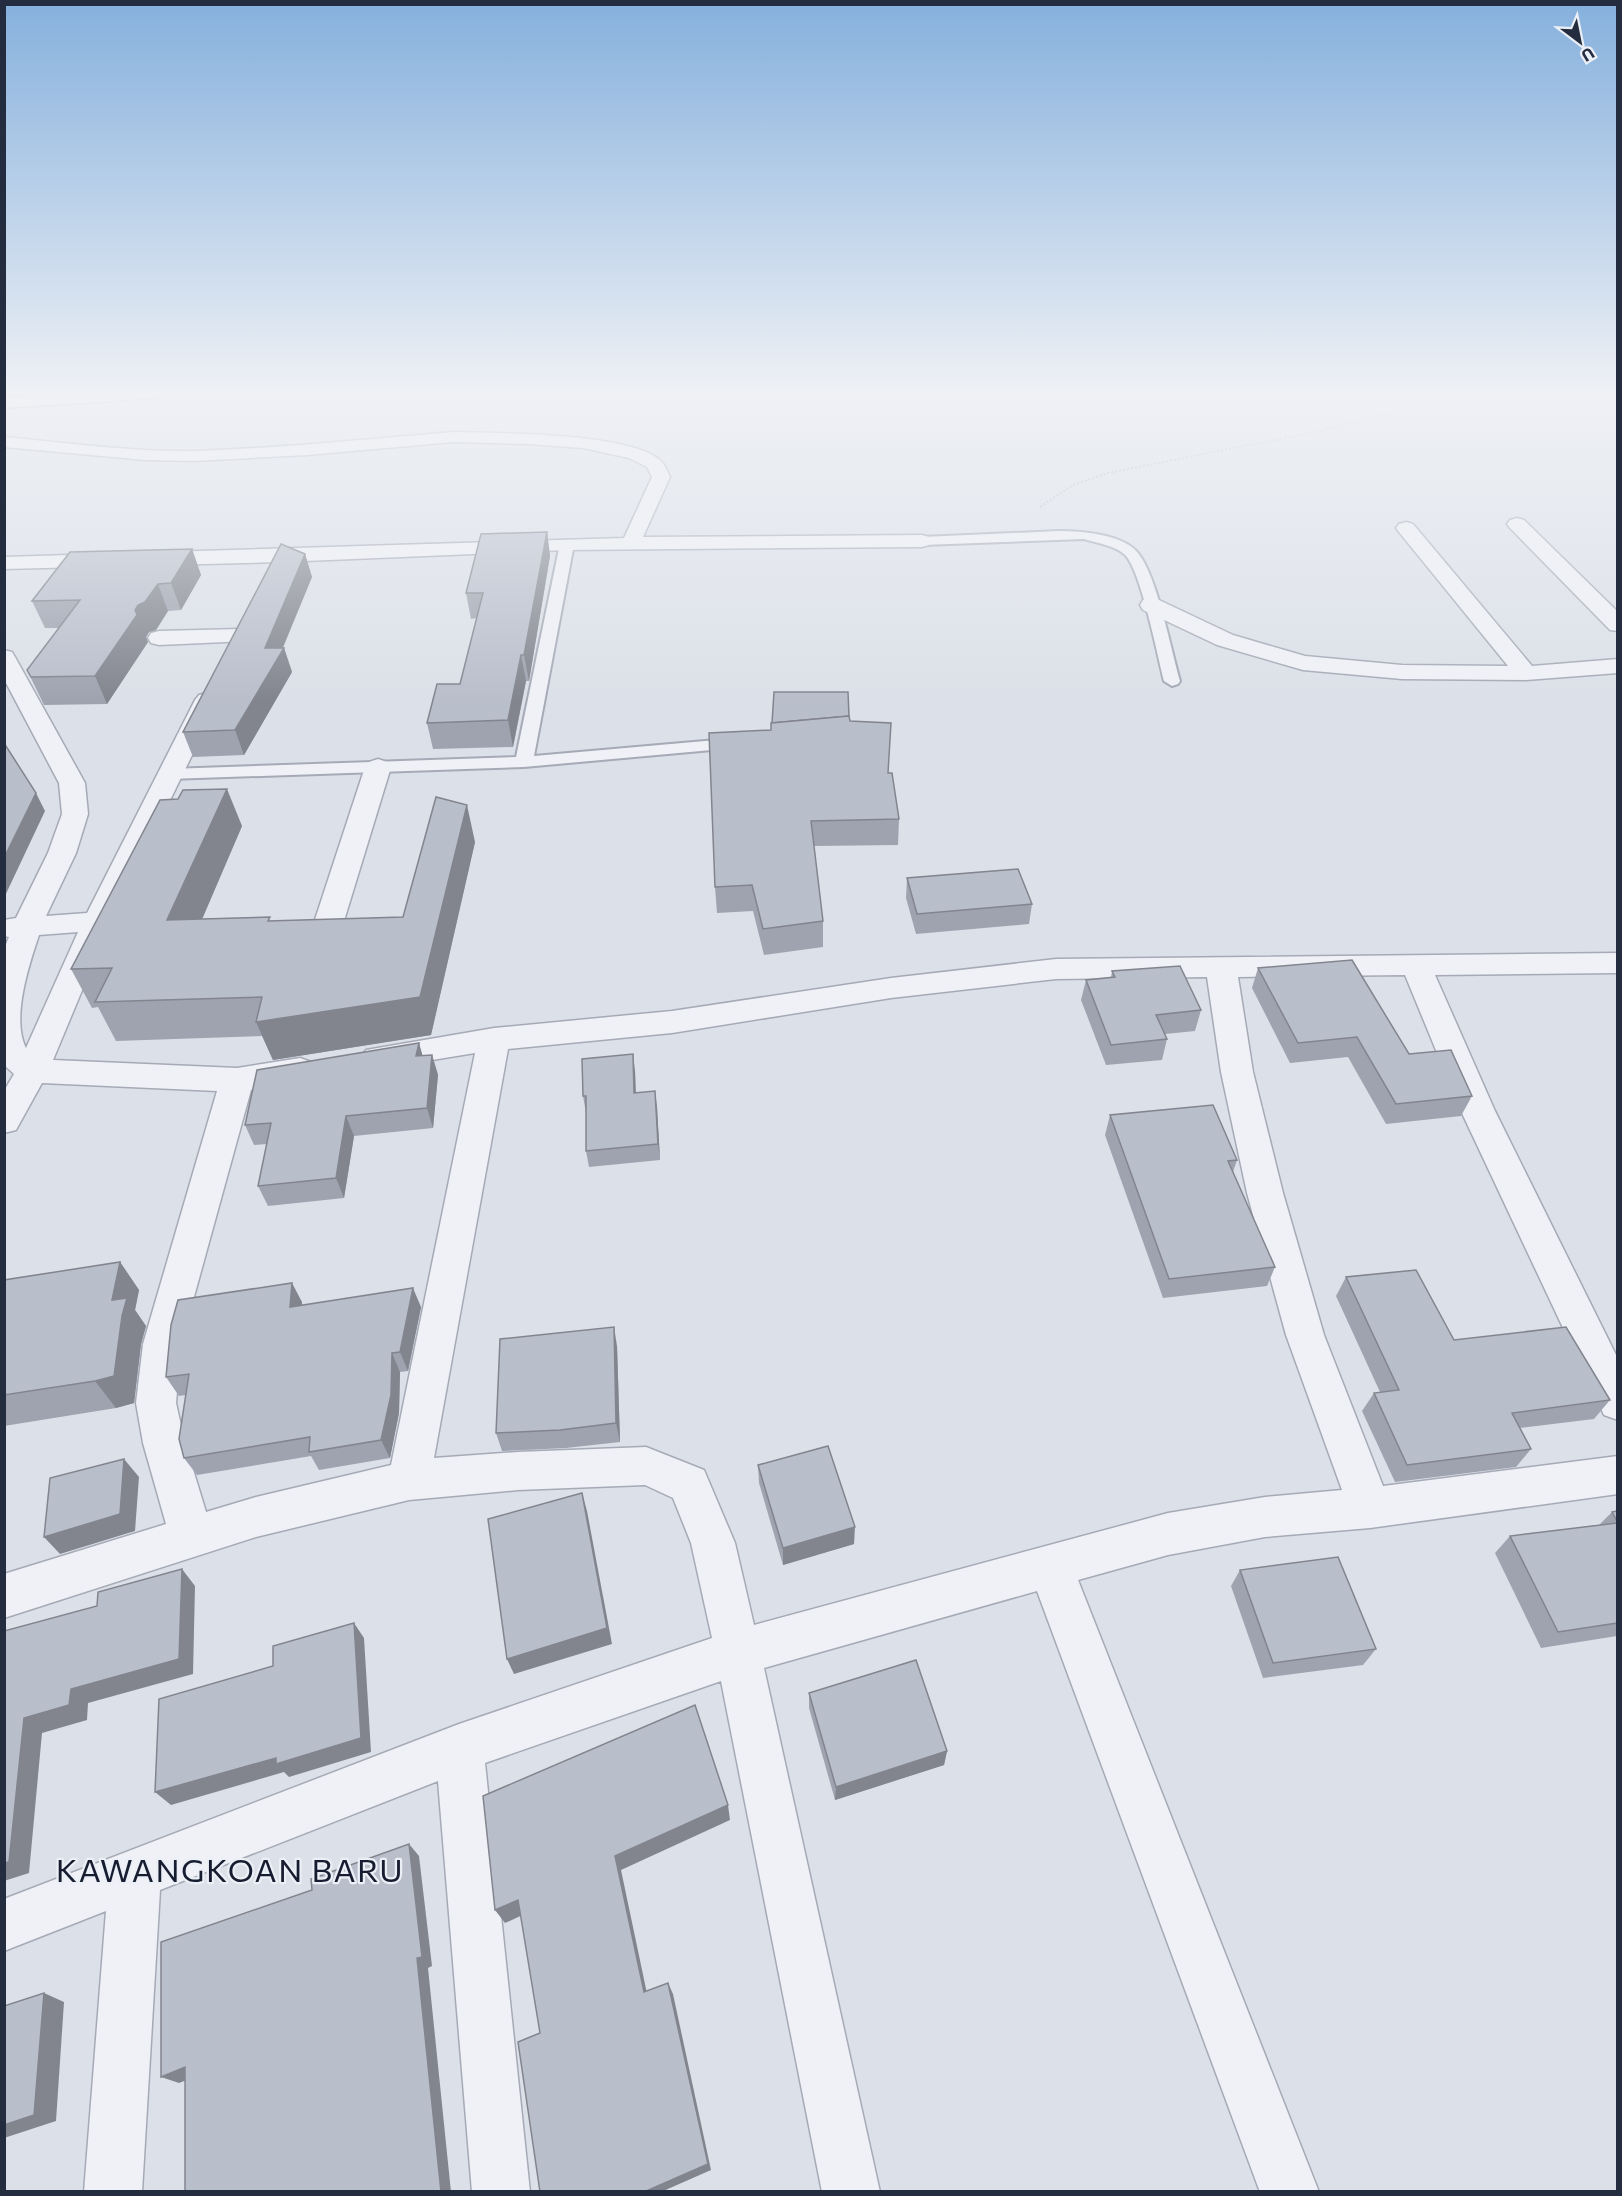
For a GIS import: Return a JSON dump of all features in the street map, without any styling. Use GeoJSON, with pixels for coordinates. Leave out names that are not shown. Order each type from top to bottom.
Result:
{"type":"FeatureCollection","features":[{"type":"Feature","properties":{"kind":"street"},"geometry":{"type":"LineString","coordinates":[[631,543],[653,495]]}},
{"type":"Feature","properties":{"kind":"street"},"geometry":{"type":"LineString","coordinates":[[1517,524],[1617,625]]}},
{"type":"Feature","properties":{"kind":"street"},"geometry":{"type":"LineString","coordinates":[[1406,528],[1526,673]]}},
{"type":"Feature","properties":{"kind":"street"},"geometry":{"type":"LineString","coordinates":[[4,562],[275,566],[567,544],[922,541]]}},
{"type":"Feature","properties":{"kind":"street"},"geometry":{"type":"LineString","coordinates":[[1151,605],[1225,640],[1303,663],[1402,672],[1526,673],[1617,666]]}},
{"type":"Feature","properties":{"kind":"street"},"geometry":{"type":"LineString","coordinates":[[4,1121],[32,1071],[97,921],[234,646],[159,638]]}},
{"type":"Feature","properties":{"kind":"street"},"geometry":{"type":"LineString","coordinates":[[4,657],[72,783],[75,814],[62,853],[16,927],[4,1028],[10,1052],[32,1071],[237,1080],[494,1039],[672,1022],[891,988],[1056,969],[1617,963]]}},
{"type":"Feature","properties":{"kind":"street"},"geometry":{"type":"LineString","coordinates":[[321,947],[378,767]]}},
{"type":"Feature","properties":{"kind":"street"},"geometry":{"type":"LineString","coordinates":[[16,927],[97,921]]}},
{"type":"Feature","properties":{"kind":"street"},"geometry":{"type":"LineString","coordinates":[[1414,964],[1478,1111],[1555,1267],[1617,1402]]}},
{"type":"Feature","properties":{"kind":"street"},"geometry":{"type":"LineString","coordinates":[[1221,966],[1237,1072],[1268,1204],[1305,1335],[1370,1508]]}},
{"type":"Feature","properties":{"kind":"street"},"geometry":{"type":"LineString","coordinates":[[409,1480],[494,1039]]}},
{"type":"Feature","properties":{"kind":"street"},"geometry":{"type":"LineString","coordinates":[[192,1538],[164,1443],[156,1403],[162,1344],[237,1080]]}},
{"type":"Feature","properties":{"kind":"street"},"geometry":{"type":"LineString","coordinates":[[4,1596],[256,1517],[409,1480],[519,1470],[646,1466],[689,1484],[713,1543],[738,1652],[851,2192]]}},
{"type":"Feature","properties":{"kind":"street"},"geometry":{"type":"LineString","coordinates":[[4,1925],[459,1748],[738,1652],[1168,1534],[1265,1517],[1370,1508],[1617,1475]]}},
{"type":"Feature","properties":{"kind":"street"},"geometry":{"type":"LineString","coordinates":[[1050,1566],[1290,2192]]}},
{"type":"Feature","properties":{"kind":"street"},"geometry":{"type":"LineString","coordinates":[[459,1748],[501,2192]]}},
{"type":"Feature","properties":{"kind":"street"},"geometry":{"type":"LineString","coordinates":[[113,2192],[135,1873]]}},
{"type":"Feature","properties":{"kind":"lane"},"geometry":{"type":"LineString","coordinates":[[922,541],[1085,535],[1104,540],[1132,554],[1146,584],[1172,681]]}},
{"type":"Feature","properties":{"kind":"lane"},"geometry":{"type":"LineString","coordinates":[[524,762],[567,544]]}},
{"type":"Feature","properties":{"kind":"lane"},"geometry":{"type":"LineString","coordinates":[[169,774],[524,762],[752,742]]}},
{"type":"Feature","properties":{"kind":"path"},"geometry":{"type":"LineString","coordinates":[[1040,507],[1057,495]]}},
{"type":"Feature","properties":{"kind":"building"},"geometry":{"type":"Polygon","coordinates":[[[547,532],[524,655],[521,655],[508,720],[427,723],[437,684],[460,684],[483,593],[466,593],[481,534],[547,532]]]}},
{"type":"Feature","properties":{"kind":"building"},"geometry":{"type":"Polygon","coordinates":[[[281,544],[305,554],[265,648],[284,648],[235,730],[183,732],[281,544]]]}},
{"type":"Feature","properties":{"kind":"building"},"geometry":{"type":"Polygon","coordinates":[[[192,549],[171,583],[158,584],[145,602],[138,605],[135,610],[137,615],[95,676],[31,677],[27,670],[80,600],[32,601],[70,552],[192,549]]]}},
{"type":"Feature","properties":{"kind":"building"},"geometry":{"type":"Polygon","coordinates":[[[774,692],[848,692],[849,716],[772,723],[774,692]]]}},
{"type":"Feature","properties":{"kind":"building"},"geometry":{"type":"Polygon","coordinates":[[[849,716],[850,721],[891,723],[888,773],[892,773],[899,819],[811,821],[823,921],[763,929],[752,885],[715,887],[709,733],[771,730],[771,723],[849,716]]]}},
{"type":"Feature","properties":{"kind":"building"},"geometry":{"type":"Polygon","coordinates":[[[4,743],[36,793],[4,858],[4,743]]]}},
{"type":"Feature","properties":{"kind":"building"},"geometry":{"type":"Polygon","coordinates":[[[227,789],[167,920],[270,917],[268,921],[403,917],[436,797],[467,805],[420,997],[256,1022],[262,997],[95,1002],[112,968],[71,969],[160,800],[178,799],[183,790],[227,789]]]}},
{"type":"Feature","properties":{"kind":"building"},"geometry":{"type":"Polygon","coordinates":[[[1018,869],[1032,904],[917,914],[907,878],[1018,869]]]}},
{"type":"Feature","properties":{"kind":"building"},"geometry":{"type":"Polygon","coordinates":[[[1352,960],[1409,1054],[1451,1050],[1472,1096],[1396,1104],[1357,1037],[1298,1043],[1258,968],[1352,960]]]}},
{"type":"Feature","properties":{"kind":"building"},"geometry":{"type":"Polygon","coordinates":[[[1180,966],[1201,1010],[1156,1015],[1167,1039],[1111,1045],[1086,980],[1115,977],[1112,971],[1180,966]]]}},
{"type":"Feature","properties":{"kind":"building"},"geometry":{"type":"Polygon","coordinates":[[[419,1043],[416,1056],[432,1055],[427,1108],[346,1116],[336,1178],[258,1186],[271,1123],[245,1125],[257,1070],[419,1043]]]}},
{"type":"Feature","properties":{"kind":"building"},"geometry":{"type":"Polygon","coordinates":[[[633,1054],[634,1093],[655,1091],[658,1144],[586,1151],[586,1096],[583,1096],[582,1059],[633,1054]]]}},
{"type":"Feature","properties":{"kind":"building"},"geometry":{"type":"Polygon","coordinates":[[[1213,1105],[1237,1160],[1228,1161],[1275,1267],[1169,1279],[1110,1115],[1213,1105]]]}},
{"type":"Feature","properties":{"kind":"building"},"geometry":{"type":"Polygon","coordinates":[[[120,1262],[112,1300],[127,1298],[122,1316],[114,1376],[4,1395],[4,1280],[120,1262]]]}},
{"type":"Feature","properties":{"kind":"building"},"geometry":{"type":"Polygon","coordinates":[[[1416,1270],[1454,1340],[1566,1327],[1610,1400],[1512,1413],[1531,1449],[1407,1465],[1374,1393],[1399,1390],[1346,1277],[1416,1270]]]}},
{"type":"Feature","properties":{"kind":"building"},"geometry":{"type":"Polygon","coordinates":[[[292,1283],[290,1307],[413,1288],[400,1352],[392,1353],[391,1395],[381,1440],[309,1452],[310,1437],[184,1458],[179,1439],[189,1374],[166,1377],[171,1325],[178,1300],[292,1283]]]}},
{"type":"Feature","properties":{"kind":"building"},"geometry":{"type":"Polygon","coordinates":[[[614,1327],[616,1423],[560,1430],[496,1433],[500,1339],[614,1327]]]}},
{"type":"Feature","properties":{"kind":"building"},"geometry":{"type":"Polygon","coordinates":[[[828,1446],[855,1527],[783,1548],[758,1465],[828,1446]]]}},
{"type":"Feature","properties":{"kind":"building"},"geometry":{"type":"Polygon","coordinates":[[[124,1459],[120,1514],[44,1537],[50,1478],[124,1459]]]}},
{"type":"Feature","properties":{"kind":"building"},"geometry":{"type":"Polygon","coordinates":[[[582,1493],[607,1628],[507,1659],[488,1519],[582,1493]]]}},
{"type":"Feature","properties":{"kind":"building"},"geometry":{"type":"Polygon","coordinates":[[[1617,1511],[1617,1521],[1612,1512],[1617,1511]]]}},
{"type":"Feature","properties":{"kind":"building"},"geometry":{"type":"Polygon","coordinates":[[[1617,1523],[1617,1623],[1558,1632],[1510,1536],[1617,1523]]]}},
{"type":"Feature","properties":{"kind":"building"},"geometry":{"type":"Polygon","coordinates":[[[1338,1557],[1376,1649],[1273,1663],[1240,1570],[1338,1557]]]}},
{"type":"Feature","properties":{"kind":"building"},"geometry":{"type":"Polygon","coordinates":[[[182,1569],[179,1659],[71,1689],[69,1705],[24,1718],[9,1862],[4,1863],[4,1631],[97,1606],[98,1592],[182,1569]]]}},
{"type":"Feature","properties":{"kind":"building"},"geometry":{"type":"Polygon","coordinates":[[[354,1623],[361,1738],[276,1764],[276,1758],[155,1792],[159,1699],[273,1666],[273,1646],[354,1623]]]}},
{"type":"Feature","properties":{"kind":"building"},"geometry":{"type":"Polygon","coordinates":[[[916,1660],[947,1751],[836,1787],[809,1693],[916,1660]]]}},
{"type":"Feature","properties":{"kind":"building"},"geometry":{"type":"Polygon","coordinates":[[[695,1705],[728,1805],[615,1856],[644,1992],[668,1983],[708,2164],[644,2192],[540,2192],[518,2042],[540,2033],[518,1900],[495,1910],[483,1796],[695,1705]]]}},
{"type":"Feature","properties":{"kind":"building"},"geometry":{"type":"Polygon","coordinates":[[[409,1844],[422,1957],[417,1958],[441,2192],[185,2192],[185,2067],[161,2077],[161,1942],[312,1890],[311,1879],[409,1844]]]}},
{"type":"Feature","properties":{"kind":"building"},"geometry":{"type":"Polygon","coordinates":[[[44,1993],[34,2115],[4,2125],[4,2006],[44,1993]]]}},
{"type":"Feature","properties":{"kind":"district","name":"KAWANGKOAN BARU"},"geometry":{"type":"Point","coordinates":[230,1871]}}]}
